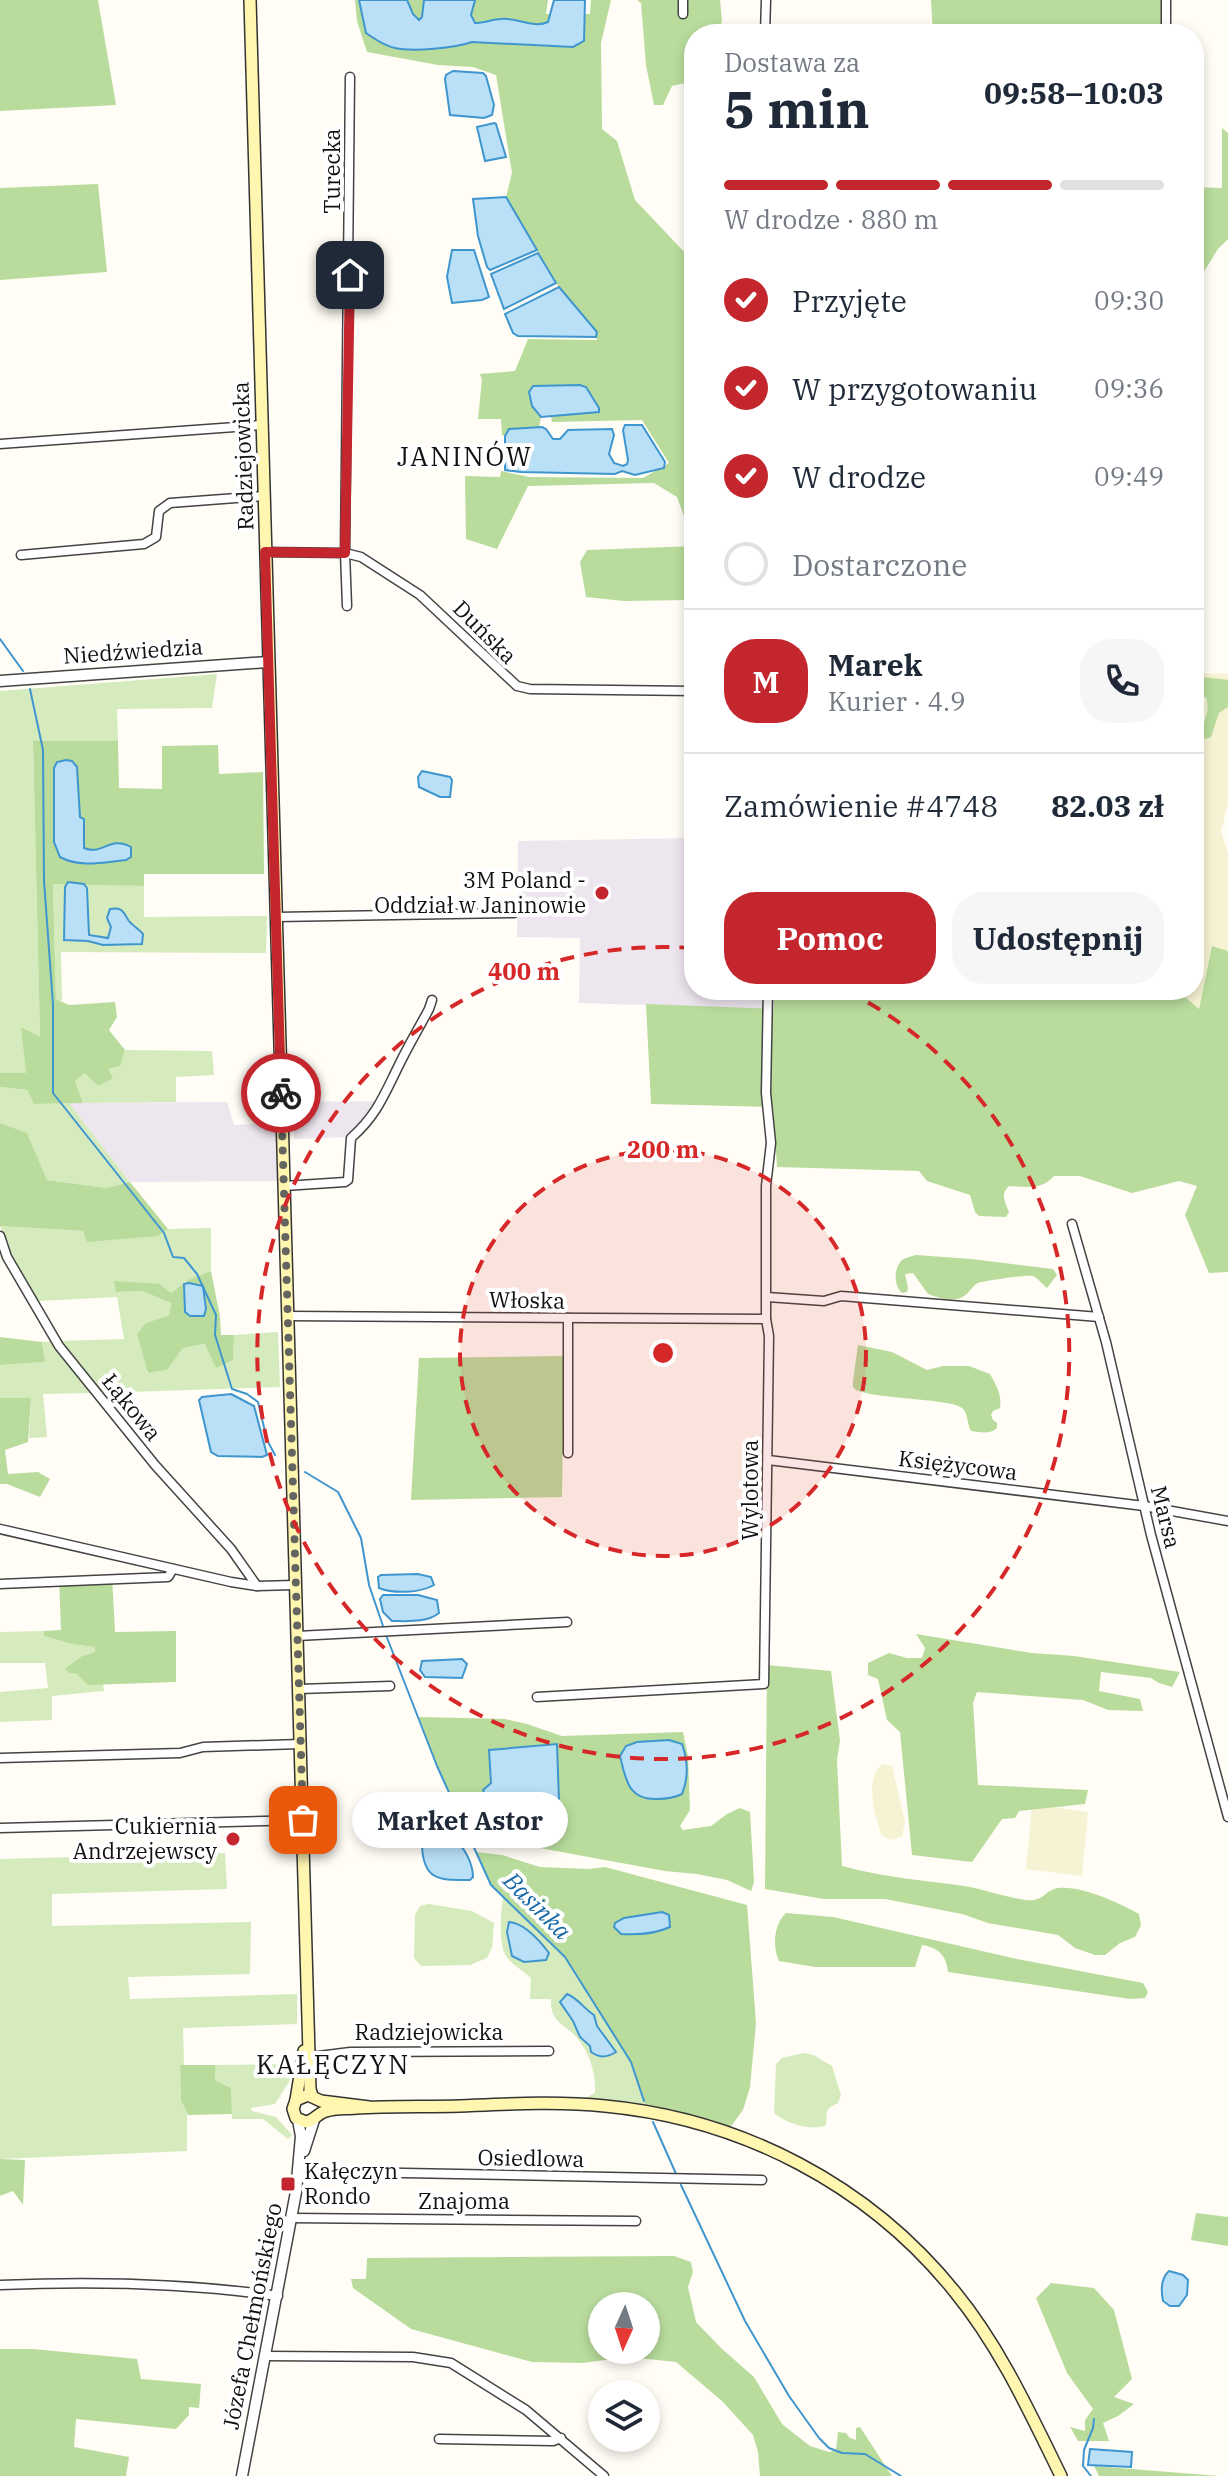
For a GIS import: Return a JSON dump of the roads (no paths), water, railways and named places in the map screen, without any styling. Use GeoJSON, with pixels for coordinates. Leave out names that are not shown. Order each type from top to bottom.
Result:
{"type":"FeatureCollection","features":[{"type":"Feature","properties":{"kind":"main road","name":"Radziejowicka"},"geometry":{"type":"LineString","coordinates":[[250,0],[310,2089],[315,2098]]}},
{"type":"Feature","properties":{"kind":"main road","name":"Radziejowicka"},"geometry":{"type":"LineString","coordinates":[[296,2100],[308,2015]]}},
{"type":"Feature","properties":{"kind":"main road"},"geometry":{"type":"LineString","coordinates":[[311,2057],[318,2090],[329,2098],[350,2104]]}},
{"type":"Feature","properties":{"kind":"main road"},"geometry":{"type":"LineString","coordinates":[[369,2107],[303,2095],[296,2100],[293,2109],[298,2120],[306,2122],[328,2110],[369,2107],[563,2104],[623,2108],[713,2127],[800,2164],[846,2191],[882,2218],[956,2292],[998,2354],[1061,2476]]}},
{"type":"Feature","properties":{"kind":"main road"},"geometry":{"type":"LineString","coordinates":[[315,2098],[321,2109],[317,2117]]}},
{"type":"Feature","properties":{"kind":"street"},"geometry":{"type":"LineString","coordinates":[[683,0],[683,14]]}},
{"type":"Feature","properties":{"kind":"street"},"geometry":{"type":"LineString","coordinates":[[765,24],[766,0]]}},
{"type":"Feature","properties":{"kind":"street"},"geometry":{"type":"LineString","coordinates":[[1166,0],[1166,24]]}},
{"type":"Feature","properties":{"kind":"street","name":"Turecka"},"geometry":{"type":"LineString","coordinates":[[347,606],[350,77]]}},
{"type":"Feature","properties":{"kind":"street"},"geometry":{"type":"LineString","coordinates":[[0,444],[262,425]]}},
{"type":"Feature","properties":{"kind":"street"},"geometry":{"type":"LineString","coordinates":[[21,555],[144,544],[156,537],[159,511],[170,503],[264,496]]}},
{"type":"Feature","properties":{"kind":"street","name":"Duńska"},"geometry":{"type":"LineString","coordinates":[[265,552],[345,553],[361,557],[420,595],[517,686],[530,689],[684,691]]}},
{"type":"Feature","properties":{"kind":"street","name":"Niedźwiedzia"},"geometry":{"type":"LineString","coordinates":[[0,681],[268,662]]}},
{"type":"Feature","properties":{"kind":"street"},"geometry":{"type":"LineString","coordinates":[[276,917],[514,913]]}},
{"type":"Feature","properties":{"kind":"street"},"geometry":{"type":"LineString","coordinates":[[284,1186],[348,1180],[351,1138],[380,1106],[432,1000]]}},
{"type":"Feature","properties":{"kind":"street","name":"Wylotowa"},"geometry":{"type":"LineString","coordinates":[[537,1697],[764,1684],[769,1336],[766,1319],[766,1186],[771,1143],[766,1093],[768,1000]]}},
{"type":"Feature","properties":{"kind":"street","name":"Marsa"},"geometry":{"type":"LineString","coordinates":[[1072,1224],[1099,1317],[1144,1506],[1228,1817]]}},
{"type":"Feature","properties":{"kind":"street","name":"Łąkowa"},"geometry":{"type":"LineString","coordinates":[[0,1236],[7,1257],[59,1346],[155,1465],[231,1549],[257,1586]]}},
{"type":"Feature","properties":{"kind":"street"},"geometry":{"type":"LineString","coordinates":[[767,1297],[824,1301],[841,1296],[1099,1317]]}},
{"type":"Feature","properties":{"kind":"street","name":"Włoska"},"geometry":{"type":"LineString","coordinates":[[287,1316],[766,1319]]}},
{"type":"Feature","properties":{"kind":"street"},"geometry":{"type":"LineString","coordinates":[[568,1318],[568,1453]]}},
{"type":"Feature","properties":{"kind":"street","name":"Księżycowa"},"geometry":{"type":"LineString","coordinates":[[768,1460],[1144,1506],[1228,1521]]}},
{"type":"Feature","properties":{"kind":"street"},"geometry":{"type":"LineString","coordinates":[[0,1529],[257,1586],[295,1585]]}},
{"type":"Feature","properties":{"kind":"street"},"geometry":{"type":"LineString","coordinates":[[0,1584],[168,1577],[173,1569]]}},
{"type":"Feature","properties":{"kind":"street"},"geometry":{"type":"LineString","coordinates":[[297,1636],[567,1622]]}},
{"type":"Feature","properties":{"kind":"street"},"geometry":{"type":"LineString","coordinates":[[299,1689],[390,1686]]}},
{"type":"Feature","properties":{"kind":"street"},"geometry":{"type":"LineString","coordinates":[[0,1758],[180,1753],[203,1747],[300,1744]]}},
{"type":"Feature","properties":{"kind":"street"},"geometry":{"type":"LineString","coordinates":[[0,1828],[303,1820]]}},
{"type":"Feature","properties":{"kind":"street","name":"Radziejowicka"},"geometry":{"type":"LineString","coordinates":[[311,2057],[350,2052],[549,2051]]}},
{"type":"Feature","properties":{"kind":"street","name":"Józefa Chełmońskiego"},"geometry":{"type":"LineString","coordinates":[[242,2476],[300,2168],[317,2117]]}},
{"type":"Feature","properties":{"kind":"street","name":"Józefa Chełmońskiego"},"geometry":{"type":"LineString","coordinates":[[298,2120],[300,2168]]}},
{"type":"Feature","properties":{"kind":"street","name":"Osiedlowa"},"geometry":{"type":"LineString","coordinates":[[300,2168],[762,2180]]}},
{"type":"Feature","properties":{"kind":"street","name":"Znajoma"},"geometry":{"type":"LineString","coordinates":[[291,2218],[636,2221]]}},
{"type":"Feature","properties":{"kind":"street"},"geometry":{"type":"LineString","coordinates":[[0,2285],[76,2282],[278,2296]]}},
{"type":"Feature","properties":{"kind":"street"},"geometry":{"type":"LineString","coordinates":[[265,2356],[413,2357],[451,2363],[526,2410],[604,2476]]}},
{"type":"Feature","properties":{"kind":"street"},"geometry":{"type":"LineString","coordinates":[[439,2439],[553,2441],[561,2438]]}},
{"type":"Feature","properties":{"kind":"water"},"geometry":{"type":"Polygon","coordinates":[[[359,0],[407,0],[419,20],[424,0],[475,0],[471,15],[475,23],[507,19],[542,24],[548,22],[554,0],[585,0],[584,41],[573,47],[472,42],[434,49],[395,48],[366,33],[359,0]]]}},
{"type":"Feature","properties":{"kind":"water"},"geometry":{"type":"Polygon","coordinates":[[[453,71],[483,73],[486,76],[494,105],[492,115],[484,118],[450,115],[445,79],[453,71]]]}},
{"type":"Feature","properties":{"kind":"water"},"geometry":{"type":"Polygon","coordinates":[[[494,123],[506,157],[485,161],[477,127],[494,123]]]}},
{"type":"Feature","properties":{"kind":"water"},"geometry":{"type":"Polygon","coordinates":[[[506,197],[537,250],[490,270],[478,236],[473,199],[506,197]]]}},
{"type":"Feature","properties":{"kind":"water"},"geometry":{"type":"Polygon","coordinates":[[[452,250],[474,250],[489,297],[452,303],[447,277],[452,250]]]}},
{"type":"Feature","properties":{"kind":"water"},"geometry":{"type":"Polygon","coordinates":[[[538,253],[556,283],[504,309],[491,274],[538,253]]]}},
{"type":"Feature","properties":{"kind":"water"},"geometry":{"type":"Polygon","coordinates":[[[559,287],[597,332],[596,337],[518,336],[513,333],[505,314],[559,287]]]}},
{"type":"Feature","properties":{"kind":"water"},"geometry":{"type":"Polygon","coordinates":[[[533,386],[586,387],[599,412],[541,417],[532,406],[529,392],[533,386]]]}},
{"type":"Feature","properties":{"kind":"water"},"geometry":{"type":"Polygon","coordinates":[[[625,425],[642,425],[665,462],[664,468],[635,475],[622,471],[615,474],[505,470],[505,436],[509,429],[542,427],[553,439],[560,439],[568,430],[612,429],[614,435],[609,454],[614,463],[623,466],[628,460],[623,430],[625,425]]]}},
{"type":"Feature","properties":{"kind":"water"},"geometry":{"type":"Polygon","coordinates":[[[66,760],[77,767],[80,817],[84,819],[84,848],[96,850],[112,844],[124,844],[131,847],[131,857],[92,863],[60,857],[54,842],[54,768],[57,762],[66,760]]]}},
{"type":"Feature","properties":{"kind":"water"},"geometry":{"type":"Polygon","coordinates":[[[422,771],[450,777],[450,797],[440,797],[419,787],[418,777],[422,771]]]}},
{"type":"Feature","properties":{"kind":"water"},"geometry":{"type":"Polygon","coordinates":[[[68,882],[84,884],[87,888],[89,935],[108,938],[110,909],[118,909],[143,934],[142,944],[103,945],[64,940],[65,887],[68,882]]]}},
{"type":"Feature","properties":{"kind":"water"},"geometry":{"type":"Polygon","coordinates":[[[184,1284],[203,1286],[204,1316],[190,1316],[185,1312],[184,1284]]]}},
{"type":"Feature","properties":{"kind":"water"},"geometry":{"type":"Polygon","coordinates":[[[231,1394],[254,1406],[267,1455],[218,1456],[211,1452],[199,1400],[231,1394]]]}},
{"type":"Feature","properties":{"kind":"water"},"geometry":{"type":"Polygon","coordinates":[[[418,1574],[431,1577],[434,1585],[407,1592],[379,1588],[378,1577],[381,1575],[418,1574]]]}},
{"type":"Feature","properties":{"kind":"water"},"geometry":{"type":"Polygon","coordinates":[[[383,1595],[418,1595],[437,1600],[439,1613],[423,1620],[392,1621],[383,1612],[380,1599],[383,1595]]]}},
{"type":"Feature","properties":{"kind":"water"},"geometry":{"type":"Polygon","coordinates":[[[462,1659],[467,1664],[462,1678],[425,1677],[420,1670],[422,1661],[462,1659]]]}},
{"type":"Feature","properties":{"kind":"water"},"geometry":{"type":"Polygon","coordinates":[[[669,1740],[682,1744],[684,1750],[687,1775],[682,1794],[661,1799],[640,1796],[630,1787],[620,1756],[626,1746],[637,1742],[669,1740]]]}},
{"type":"Feature","properties":{"kind":"water"},"geometry":{"type":"Polygon","coordinates":[[[557,1744],[559,1802],[487,1802],[483,1790],[491,1783],[489,1750],[557,1744]]]}},
{"type":"Feature","properties":{"kind":"water"},"geometry":{"type":"Polygon","coordinates":[[[453,1839],[470,1861],[473,1877],[470,1880],[436,1877],[426,1867],[422,1847],[453,1839]]]}},
{"type":"Feature","properties":{"kind":"water"},"geometry":{"type":"Polygon","coordinates":[[[662,1912],[669,1915],[670,1927],[646,1934],[621,1934],[614,1927],[624,1918],[662,1912]]]}},
{"type":"Feature","properties":{"kind":"water"},"geometry":{"type":"Polygon","coordinates":[[[509,1922],[526,1929],[536,1938],[549,1953],[546,1960],[524,1962],[512,1956],[507,1932],[509,1922]]]}},
{"type":"Feature","properties":{"kind":"water"},"geometry":{"type":"Polygon","coordinates":[[[567,1994],[594,2015],[597,2026],[616,2052],[603,2056],[591,2052],[560,2002],[567,1994]]]}},
{"type":"Feature","properties":{"kind":"water"},"geometry":{"type":"Polygon","coordinates":[[[1169,2271],[1188,2280],[1187,2295],[1179,2306],[1170,2306],[1163,2301],[1162,2285],[1169,2271]]]}},
{"type":"Feature","properties":{"kind":"water"},"geometry":{"type":"Polygon","coordinates":[[[1090,2449],[1132,2452],[1131,2467],[1088,2465],[1090,2449]]]}},
{"type":"Feature","properties":{"kind":"waterway"},"geometry":{"type":"LineString","coordinates":[[0,639],[23,671]]}},
{"type":"Feature","properties":{"kind":"waterway"},"geometry":{"type":"LineString","coordinates":[[30,689],[43,750],[44,881],[53,1004],[53,1093],[164,1233],[173,1257],[184,1258],[197,1274],[216,1315],[215,1335],[232,1389],[258,1402],[267,1440],[275,1455]]}},
{"type":"Feature","properties":{"kind":"waterway"},"geometry":{"type":"LineString","coordinates":[[305,1472],[338,1492],[361,1538],[369,1585],[383,1626]]}},
{"type":"Feature","properties":{"kind":"waterway","name":"Basinka"},"geometry":{"type":"LineString","coordinates":[[386,1635],[437,1766],[491,1885],[565,1957],[631,2062],[644,2101]]}},
{"type":"Feature","properties":{"kind":"waterway"},"geometry":{"type":"LineString","coordinates":[[653,2122],[677,2176]]}},
{"type":"Feature","properties":{"kind":"waterway","name":"Basinka"},"geometry":{"type":"LineString","coordinates":[[681,2185],[745,2321],[789,2396],[819,2438],[829,2448],[842,2453],[865,2454],[901,2476]]}},
{"type":"Feature","properties":{"kind":"waterway"},"geometry":{"type":"LineString","coordinates":[[1091,2476],[1083,2466],[1084,2450],[1094,2419]]}},
{"type":"Feature","properties":{"kind":"place","name":"3M Poland - Oddział w Janinowie"},"geometry":{"type":"Point","coordinates":[602,893]}},
{"type":"Feature","properties":{"kind":"place","name":"Market Astor"},"geometry":{"type":"Point","coordinates":[303,1820]}},
{"type":"Feature","properties":{"kind":"place","name":"Cukiernia Andrzejewscy"},"geometry":{"type":"Point","coordinates":[233,1839]}},
{"type":"Feature","properties":{"kind":"place","name":"Kałęczyn Rondo"},"geometry":{"type":"Point","coordinates":[288,2184]}},
{"type":"Feature","properties":{"kind":"district","name":"JANINÓW"},"geometry":{"type":"Point","coordinates":[465,457]}},
{"type":"Feature","properties":{"kind":"district","name":"KAŁĘCZYN"},"geometry":{"type":"Point","coordinates":[333,2065]}}]}
